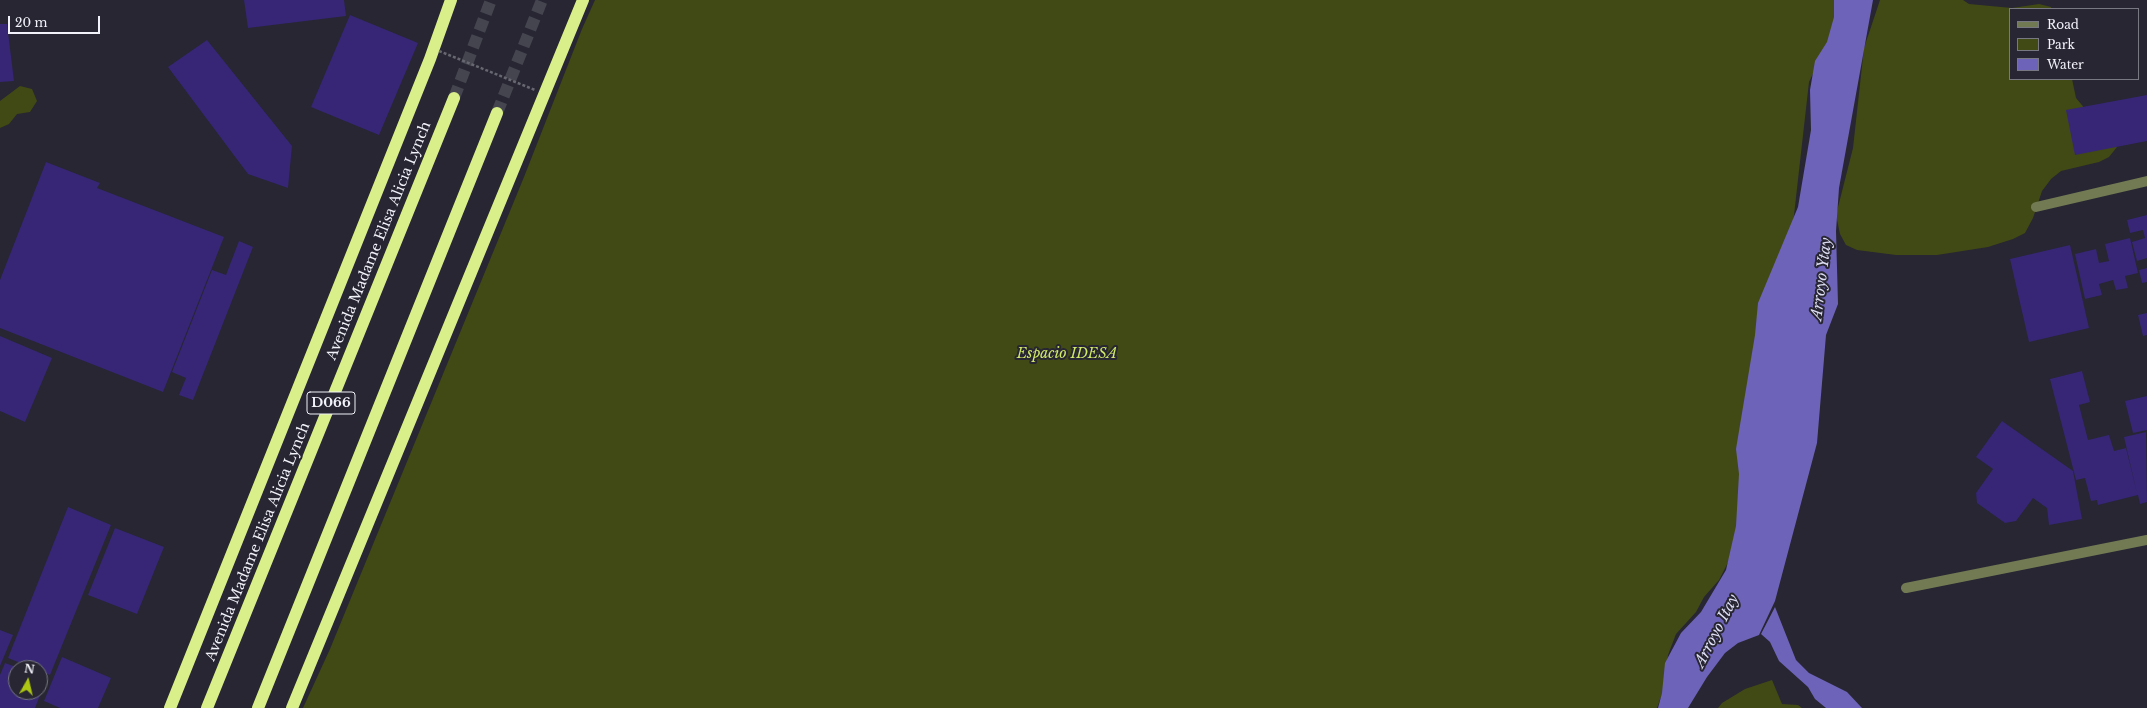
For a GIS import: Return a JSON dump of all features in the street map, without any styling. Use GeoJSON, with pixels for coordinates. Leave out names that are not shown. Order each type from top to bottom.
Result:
{"type":"FeatureCollection","features":[{"type":"Feature","properties":{"kind":"highway"},"geometry":{"type":"LineString","coordinates":[[170,708],[430,59],[451,0]]}},
{"type":"Feature","properties":{"kind":"highway"},"geometry":{"type":"LineString","coordinates":[[292,708],[583,0]]}},
{"type":"Feature","properties":{"kind":"highway","name":"Avenida Madame Elisa Alicia Lynch"},"geometry":{"type":"LineString","coordinates":[[207,708],[454,98]]}},
{"type":"Feature","properties":{"kind":"highway","name":"D066"},"geometry":{"type":"LineString","coordinates":[[258,708],[497,113]]}},
{"type":"Feature","properties":{"kind":"street"},"geometry":{"type":"LineString","coordinates":[[2036,207],[2147,181]]}},
{"type":"Feature","properties":{"kind":"street"},"geometry":{"type":"LineString","coordinates":[[1906,588],[2147,540]]}},
{"type":"Feature","properties":{"kind":"path"},"geometry":{"type":"LineString","coordinates":[[439,51],[535,90]]}},
{"type":"Feature","properties":{"kind":"green space","name":"Espacio IDESA"},"geometry":{"type":"Polygon","coordinates":[[[595,0],[1843,0],[1833,32],[1809,82],[1793,224],[1743,533],[1719,580],[1704,597],[1696,612],[1676,634],[1668,655],[1664,688],[1657,708],[303,708],[330,649],[595,0]]]}},
{"type":"Feature","properties":{"kind":"green space"},"geometry":{"type":"Polygon","coordinates":[[[1880,0],[1963,0],[1969,4],[2012,8],[2009,8],[2009,80],[2072,80],[2076,98],[2117,147],[2109,157],[2099,162],[2061,171],[2051,179],[2042,191],[2033,218],[2025,233],[2013,239],[1988,247],[1937,255],[1896,255],[1857,250],[1846,245],[1840,234],[1836,215],[1853,148],[1864,48],[1880,0]]]}},
{"type":"Feature","properties":{"kind":"green space"},"geometry":{"type":"Polygon","coordinates":[[[2039,4],[2052,8],[2012,8],[2039,4]]]}},
{"type":"Feature","properties":{"kind":"green space"},"geometry":{"type":"Polygon","coordinates":[[[20,86],[32,89],[37,101],[30,112],[17,114],[9,124],[0,128],[0,101],[20,86]]]}},
{"type":"Feature","properties":{"kind":"green space"},"geometry":{"type":"Polygon","coordinates":[[[1772,680],[1782,704],[1798,705],[1802,708],[1718,708],[1722,703],[1745,689],[1772,680]]]}},
{"type":"Feature","properties":{"kind":"water"},"geometry":{"type":"Polygon","coordinates":[[[1834,0],[1873,0],[1839,188],[1836,231],[1838,304],[1826,335],[1817,443],[1775,601],[1759,635],[1738,643],[1725,653],[1707,677],[1688,708],[1658,708],[1662,693],[1665,663],[1681,633],[1701,612],[1726,570],[1736,526],[1739,474],[1736,449],[1755,335],[1758,303],[1798,207],[1811,130],[1810,90],[1815,61],[1827,42],[1834,17],[1834,0]]]}},
{"type":"Feature","properties":{"kind":"water"},"geometry":{"type":"Polygon","coordinates":[[[1775,607],[1796,660],[1809,673],[1847,692],[1862,708],[1826,708],[1815,699],[1808,687],[1779,661],[1770,642],[1761,634],[1775,607]]]}},
{"type":"Feature","properties":{"kind":"building"},"geometry":{"type":"Polygon","coordinates":[[[244,0],[344,0],[346,16],[248,28],[244,0]]]}},
{"type":"Feature","properties":{"kind":"building"},"geometry":{"type":"Polygon","coordinates":[[[350,15],[418,43],[379,135],[311,107],[350,15]]]}},
{"type":"Feature","properties":{"kind":"building"},"geometry":{"type":"Polygon","coordinates":[[[0,24],[7,24],[14,81],[0,82],[0,24]]]}},
{"type":"Feature","properties":{"kind":"building"},"geometry":{"type":"Polygon","coordinates":[[[207,40],[292,146],[288,188],[248,174],[168,67],[207,40]]]}},
{"type":"Feature","properties":{"kind":"building"},"geometry":{"type":"Polygon","coordinates":[[[2147,95],[2147,141],[2075,155],[2066,110],[2147,95]]]}},
{"type":"Feature","properties":{"kind":"building"},"geometry":{"type":"Polygon","coordinates":[[[46,162],[100,183],[97,188],[224,237],[163,392],[0,328],[0,280],[46,162]]]}},
{"type":"Feature","properties":{"kind":"building"},"geometry":{"type":"Polygon","coordinates":[[[2147,215],[2147,258],[2137,261],[2132,242],[2145,238],[2143,230],[2130,233],[2127,220],[2147,215]]]}},
{"type":"Feature","properties":{"kind":"building"},"geometry":{"type":"Polygon","coordinates":[[[2130,238],[2138,273],[2125,276],[2128,288],[2116,290],[2113,280],[2099,284],[2102,295],[2085,299],[2075,254],[2096,249],[2099,263],[2109,261],[2105,244],[2130,238]]]}},
{"type":"Feature","properties":{"kind":"building"},"geometry":{"type":"Polygon","coordinates":[[[239,241],[253,247],[193,400],[179,395],[186,378],[172,372],[212,270],[226,275],[239,241]]]}},
{"type":"Feature","properties":{"kind":"building"},"geometry":{"type":"Polygon","coordinates":[[[2070,245],[2089,328],[2029,342],[2010,259],[2070,245]]]}},
{"type":"Feature","properties":{"kind":"building"},"geometry":{"type":"Polygon","coordinates":[[[2147,268],[2147,282],[2142,283],[2139,270],[2147,268]]]}},
{"type":"Feature","properties":{"kind":"building"},"geometry":{"type":"Polygon","coordinates":[[[2147,313],[2147,335],[2143,336],[2138,315],[2147,313]]]}},
{"type":"Feature","properties":{"kind":"building"},"geometry":{"type":"Polygon","coordinates":[[[0,336],[52,358],[25,422],[0,411],[0,336]]]}},
{"type":"Feature","properties":{"kind":"building"},"geometry":{"type":"Polygon","coordinates":[[[2082,371],[2090,402],[2079,405],[2088,440],[2109,435],[2114,451],[2126,448],[2137,493],[2124,437],[2146,432],[2147,502],[2140,504],[2138,495],[2098,505],[2097,500],[2091,501],[2085,478],[2076,480],[2050,379],[2082,371]]]}},
{"type":"Feature","properties":{"kind":"building"},"geometry":{"type":"Polygon","coordinates":[[[2147,396],[2147,430],[2133,433],[2125,401],[2147,396]]]}},
{"type":"Feature","properties":{"kind":"building"},"geometry":{"type":"Polygon","coordinates":[[[2002,421],[2073,471],[2082,519],[2049,525],[2047,508],[2033,498],[2016,521],[2005,523],[1977,503],[1976,493],[1993,469],[1976,457],[2002,421]]]}},
{"type":"Feature","properties":{"kind":"building"},"geometry":{"type":"Polygon","coordinates":[[[68,507],[111,525],[50,675],[48,674],[48,660],[13,660],[8,658],[68,507]]]}},
{"type":"Feature","properties":{"kind":"building"},"geometry":{"type":"Polygon","coordinates":[[[115,528],[164,547],[137,614],[88,595],[115,528]]]}},
{"type":"Feature","properties":{"kind":"building"},"geometry":{"type":"Polygon","coordinates":[[[0,630],[13,635],[0,666],[0,630]]]}},
{"type":"Feature","properties":{"kind":"building"},"geometry":{"type":"Polygon","coordinates":[[[62,657],[111,678],[98,708],[60,708],[44,701],[48,700],[48,691],[62,657]]]}},
{"type":"Feature","properties":{"kind":"building"},"geometry":{"type":"Polygon","coordinates":[[[5,663],[8,664],[8,700],[38,700],[35,708],[0,708],[0,675],[5,663]]]}},
{"type":"Feature","properties":{"kind":"tunnel"},"geometry":{"type":"LineString","coordinates":[[454,98],[491,0]]}},
{"type":"Feature","properties":{"kind":"tunnel"},"geometry":{"type":"LineString","coordinates":[[497,113],[542,0]]}},
{"type":"Feature","properties":{"kind":"water label","name":"Arroyo Ytay"},"geometry":{"type":"Point","coordinates":[1822,279]}},
{"type":"Feature","properties":{"kind":"water label","name":"Arroyo Itay"},"geometry":{"type":"Point","coordinates":[1717,631]}}]}
